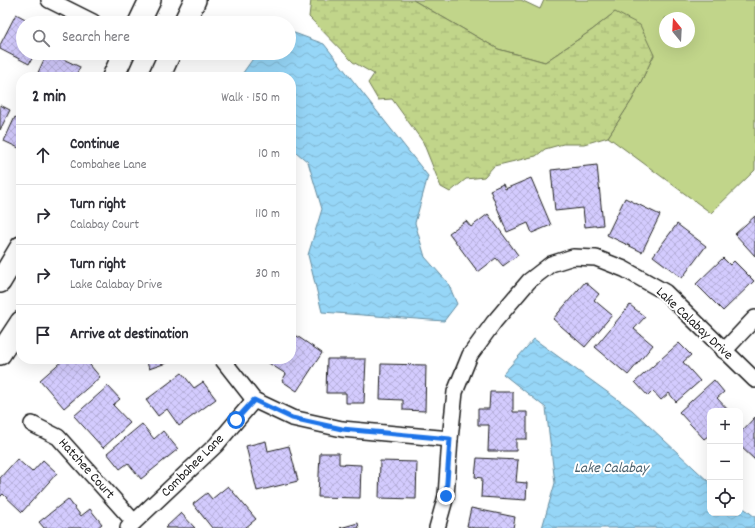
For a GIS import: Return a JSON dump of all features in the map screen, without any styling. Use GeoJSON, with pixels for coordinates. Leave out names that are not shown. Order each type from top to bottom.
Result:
{"type":"FeatureCollection","features":[{"type":"Feature","properties":{"kind":"street"},"geometry":{"type":"LineString","coordinates":[[49,0],[81,16]]}},
{"type":"Feature","properties":{"kind":"street"},"geometry":{"type":"LineString","coordinates":[[142,16],[150,0]]}},
{"type":"Feature","properties":{"kind":"street"},"geometry":{"type":"LineString","coordinates":[[187,16],[195,0]]}},
{"type":"Feature","properties":{"kind":"street"},"geometry":{"type":"LineString","coordinates":[[115,72],[121,60]]}},
{"type":"Feature","properties":{"kind":"street"},"geometry":{"type":"LineString","coordinates":[[161,72],[167,60]]}},
{"type":"Feature","properties":{"kind":"street"},"geometry":{"type":"LineString","coordinates":[[0,282],[16,255]]}},
{"type":"Feature","properties":{"kind":"street","name":"Lake Calabay Drive"},"geometry":{"type":"LineString","coordinates":[[437,528],[446,496],[455,392],[470,355],[494,322],[529,280],[551,264],[573,257],[596,258],[624,269],[664,292],[755,380]]}},
{"type":"Feature","properties":{"kind":"street"},"geometry":{"type":"LineString","coordinates":[[724,351],[755,318]]}},
{"type":"Feature","properties":{"kind":"street"},"geometry":{"type":"LineString","coordinates":[[0,354],[16,330]]}},
{"type":"Feature","properties":{"kind":"street"},"geometry":{"type":"LineString","coordinates":[[226,364],[254,400],[292,418],[342,429],[450,439]]}},
{"type":"Feature","properties":{"kind":"street","name":"Combahee Lane"},"geometry":{"type":"LineString","coordinates":[[131,525],[216,445],[254,400]]}},
{"type":"Feature","properties":{"kind":"street","name":"Hatchee Court"},"geometry":{"type":"LineString","coordinates":[[32,424],[58,436],[131,525]]}},
{"type":"Feature","properties":{"kind":"green space"},"geometry":{"type":"Polygon","coordinates":[[[311,0],[413,0],[498,49],[545,62],[592,30],[615,12],[640,25],[654,55],[632,100],[608,137],[584,144],[563,144],[545,149],[536,156],[494,166],[484,177],[466,179],[450,192],[441,187],[423,142],[392,99],[378,100],[368,83],[374,74],[353,62],[309,17],[311,0]]]}},
{"type":"Feature","properties":{"kind":"green space"},"geometry":{"type":"Polygon","coordinates":[[[413,0],[521,0],[540,9],[544,0],[755,0],[755,170],[711,213],[608,137],[632,100],[654,55],[615,12],[592,30],[545,62],[498,49],[413,0]]]}},
{"type":"Feature","properties":{"kind":"water"},"geometry":{"type":"Polygon","coordinates":[[[296,34],[324,44],[428,176],[415,223],[425,257],[448,283],[457,304],[444,321],[322,312],[308,255],[322,209],[308,162],[296,152],[296,72],[244,72],[252,60],[296,60],[296,34]]]}},
{"type":"Feature","properties":{"kind":"water","name":"Lake Calabay"},"geometry":{"type":"Polygon","coordinates":[[[534,339],[632,410],[707,480],[707,516],[743,516],[743,507],[755,517],[755,528],[542,528],[555,483],[546,408],[503,374],[534,339]]]}},
{"type":"Feature","properties":{"kind":"building"},"geometry":{"type":"Polygon","coordinates":[[[16,14],[20,16],[16,16],[16,57],[0,49],[0,45],[16,14]]]}},
{"type":"Feature","properties":{"kind":"building"},"geometry":{"type":"Polygon","coordinates":[[[21,60],[31,60],[29,64],[21,60]]]}},
{"type":"Feature","properties":{"kind":"building"},"geometry":{"type":"Polygon","coordinates":[[[44,60],[65,60],[80,67],[78,72],[38,72],[44,60]]]}},
{"type":"Feature","properties":{"kind":"building"},"geometry":{"type":"Polygon","coordinates":[[[0,105],[10,110],[0,130],[0,105]]]}},
{"type":"Feature","properties":{"kind":"building"},"geometry":{"type":"Polygon","coordinates":[[[15,117],[16,147],[4,141],[15,117]]]}},
{"type":"Feature","properties":{"kind":"building"},"geometry":{"type":"Polygon","coordinates":[[[597,165],[603,225],[585,227],[583,208],[555,211],[551,170],[597,165]]]}},
{"type":"Feature","properties":{"kind":"building"},"geometry":{"type":"Polygon","coordinates":[[[531,178],[551,225],[532,233],[528,223],[507,232],[490,190],[503,184],[505,189],[531,178]]]}},
{"type":"Feature","properties":{"kind":"building"},"geometry":{"type":"Polygon","coordinates":[[[625,198],[660,215],[642,252],[607,235],[625,198]]]}},
{"type":"Feature","properties":{"kind":"building"},"geometry":{"type":"Polygon","coordinates":[[[488,214],[518,255],[503,266],[496,258],[478,272],[449,233],[466,221],[471,227],[488,214]]]}},
{"type":"Feature","properties":{"kind":"building"},"geometry":{"type":"Polygon","coordinates":[[[755,216],[755,256],[735,234],[755,216]]]}},
{"type":"Feature","properties":{"kind":"building"},"geometry":{"type":"Polygon","coordinates":[[[677,224],[706,246],[682,278],[653,256],[677,224]]]}},
{"type":"Feature","properties":{"kind":"building"},"geometry":{"type":"Polygon","coordinates":[[[723,258],[730,265],[734,261],[754,281],[723,311],[696,284],[723,258]]]}},
{"type":"Feature","properties":{"kind":"building"},"geometry":{"type":"Polygon","coordinates":[[[585,282],[599,294],[594,300],[612,315],[585,347],[553,319],[585,282]]]}},
{"type":"Feature","properties":{"kind":"building"},"geometry":{"type":"Polygon","coordinates":[[[630,305],[645,317],[634,329],[653,345],[628,375],[595,347],[630,305]]]}},
{"type":"Feature","properties":{"kind":"building"},"geometry":{"type":"Polygon","coordinates":[[[296,335],[322,353],[297,391],[282,381],[286,374],[270,364],[296,364],[296,335]]]}},
{"type":"Feature","properties":{"kind":"building"},"geometry":{"type":"Polygon","coordinates":[[[679,343],[691,355],[683,362],[700,381],[676,402],[669,393],[661,400],[653,391],[648,396],[635,382],[679,343]]]}},
{"type":"Feature","properties":{"kind":"building"},"geometry":{"type":"Polygon","coordinates":[[[327,359],[366,359],[364,403],[346,403],[346,393],[326,393],[327,359]]]}},
{"type":"Feature","properties":{"kind":"building"},"geometry":{"type":"Polygon","coordinates":[[[58,364],[89,364],[100,377],[64,408],[40,380],[58,364]]]}},
{"type":"Feature","properties":{"kind":"building"},"geometry":{"type":"Polygon","coordinates":[[[148,364],[163,364],[149,369],[148,364]]]}},
{"type":"Feature","properties":{"kind":"building"},"geometry":{"type":"Polygon","coordinates":[[[381,364],[426,365],[425,411],[403,410],[403,400],[380,399],[381,364]]]}},
{"type":"Feature","properties":{"kind":"building"},"geometry":{"type":"Polygon","coordinates":[[[182,373],[194,388],[203,382],[216,399],[179,426],[167,409],[158,416],[146,400],[182,373]]]}},
{"type":"Feature","properties":{"kind":"building"},"geometry":{"type":"Polygon","coordinates":[[[714,380],[724,392],[717,398],[726,408],[707,408],[707,437],[704,439],[679,412],[714,380]]]}},
{"type":"Feature","properties":{"kind":"building"},"geometry":{"type":"Polygon","coordinates":[[[108,386],[120,399],[113,405],[130,423],[103,448],[74,416],[108,386]]]}},
{"type":"Feature","properties":{"kind":"building"},"geometry":{"type":"Polygon","coordinates":[[[490,392],[513,392],[513,412],[527,412],[527,439],[516,439],[516,451],[488,451],[489,425],[478,425],[478,409],[489,409],[490,392]]]}},
{"type":"Feature","properties":{"kind":"building"},"geometry":{"type":"Polygon","coordinates":[[[755,417],[755,460],[743,449],[743,430],[755,417]]]}},
{"type":"Feature","properties":{"kind":"building"},"geometry":{"type":"Polygon","coordinates":[[[142,424],[154,439],[163,431],[178,449],[141,479],[128,463],[120,469],[107,453],[142,424]]]}},
{"type":"Feature","properties":{"kind":"building"},"geometry":{"type":"Polygon","coordinates":[[[266,441],[268,451],[289,446],[298,481],[257,491],[246,446],[266,441]]]}},
{"type":"Feature","properties":{"kind":"building"},"geometry":{"type":"Polygon","coordinates":[[[320,453],[339,453],[339,464],[361,465],[360,498],[318,497],[320,453]]]}},
{"type":"Feature","properties":{"kind":"building"},"geometry":{"type":"Polygon","coordinates":[[[477,458],[518,460],[516,482],[527,483],[526,500],[481,497],[482,478],[475,477],[477,458]]]}},
{"type":"Feature","properties":{"kind":"building"},"geometry":{"type":"Polygon","coordinates":[[[17,459],[32,472],[43,460],[57,473],[22,512],[3,494],[0,497],[0,478],[17,459]]]}},
{"type":"Feature","properties":{"kind":"building"},"geometry":{"type":"Polygon","coordinates":[[[380,461],[417,462],[416,499],[379,498],[380,461]]]}},
{"type":"Feature","properties":{"kind":"building"},"geometry":{"type":"Polygon","coordinates":[[[228,486],[256,519],[245,528],[212,528],[193,504],[207,493],[212,499],[228,486]]]}},
{"type":"Feature","properties":{"kind":"building"},"geometry":{"type":"Polygon","coordinates":[[[68,499],[81,516],[90,509],[102,524],[97,528],[44,528],[39,522],[68,499]]]}},
{"type":"Feature","properties":{"kind":"building"},"geometry":{"type":"Polygon","coordinates":[[[471,508],[515,517],[513,528],[474,528],[467,526],[471,508]]]}},
{"type":"Feature","properties":{"kind":"building"},"geometry":{"type":"Polygon","coordinates":[[[181,513],[195,528],[165,528],[181,513]]]}},
{"type":"Feature","properties":{"kind":"building"},"geometry":{"type":"Polygon","coordinates":[[[358,523],[359,528],[340,528],[358,523]]]}},
{"type":"Feature","properties":{"kind":"route"},"geometry":{"type":"LineString","coordinates":[[236,420],[254,400],[292,418],[342,429],[450,439],[446,496]]}}]}
